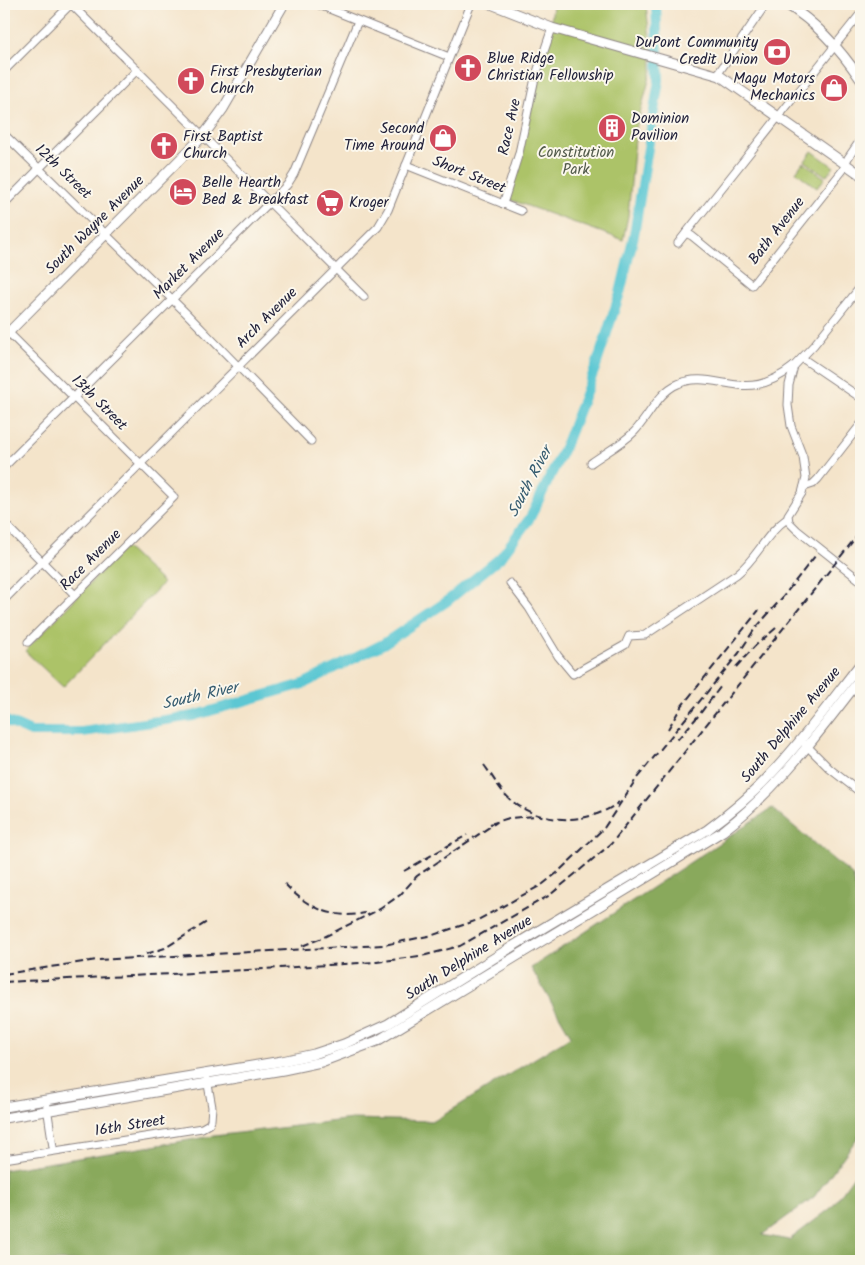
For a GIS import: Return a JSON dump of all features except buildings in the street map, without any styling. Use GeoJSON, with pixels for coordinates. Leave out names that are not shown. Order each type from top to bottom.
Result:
{"type":"FeatureCollection","features":[{"type":"Feature","properties":{"kind":"main road","name":"South Wayne Avenue"},"geometry":{"type":"LineString","coordinates":[[5,333],[203,136],[223,109],[284,4]]}},
{"type":"Feature","properties":{"kind":"main road"},"geometry":{"type":"LineString","coordinates":[[490,4],[552,28],[717,75],[727,80],[861,175]]}},
{"type":"Feature","properties":{"kind":"main road"},"geometry":{"type":"LineString","coordinates":[[786,4],[803,15],[835,45],[861,80]]}},
{"type":"Feature","properties":{"kind":"main road","name":"South Delphine Avenue"},"geometry":{"type":"LineString","coordinates":[[4,1107],[206,1079],[257,1076],[321,1062],[377,1041],[707,842],[742,817],[774,787],[861,663]]}},
{"type":"Feature","properties":{"kind":"main road","name":"South Delphine Avenue"},"geometry":{"type":"LineString","coordinates":[[804,743],[861,678]]}},
{"type":"Feature","properties":{"kind":"main road","name":"South Delphine Avenue"},"geometry":{"type":"LineString","coordinates":[[4,1118],[206,1079]]}},
{"type":"Feature","properties":{"kind":"street"},"geometry":{"type":"LineString","coordinates":[[4,72],[71,4],[364,298]]}},
{"type":"Feature","properties":{"kind":"street"},"geometry":{"type":"LineString","coordinates":[[317,4],[449,57]]}},
{"type":"Feature","properties":{"kind":"street","name":"Arch Avenue"},"geometry":{"type":"LineString","coordinates":[[4,600],[378,227],[384,218],[471,4]]}},
{"type":"Feature","properties":{"kind":"street"},"geometry":{"type":"LineString","coordinates":[[717,75],[766,4]]}},
{"type":"Feature","properties":{"kind":"street"},"geometry":{"type":"LineString","coordinates":[[678,243],[861,13]]}},
{"type":"Feature","properties":{"kind":"street","name":"Market Avenue"},"geometry":{"type":"LineString","coordinates":[[4,468],[287,185],[294,174],[358,21]]}},
{"type":"Feature","properties":{"kind":"street","name":"Race Ave"},"geometry":{"type":"LineString","coordinates":[[503,204],[519,153],[535,78],[552,28]]}},
{"type":"Feature","properties":{"kind":"street"},"geometry":{"type":"LineString","coordinates":[[4,204],[137,70]]}},
{"type":"Feature","properties":{"kind":"street","name":"12th Street"},"geometry":{"type":"LineString","coordinates":[[6,136],[311,441]]}},
{"type":"Feature","properties":{"kind":"street","name":"Bath Avenue"},"geometry":{"type":"LineString","coordinates":[[686,233],[752,285],[843,170],[848,158],[861,140]]}},
{"type":"Feature","properties":{"kind":"street","name":"Short Street"},"geometry":{"type":"LineString","coordinates":[[406,165],[521,211]]}},
{"type":"Feature","properties":{"kind":"street"},"geometry":{"type":"LineString","coordinates":[[591,463],[634,432],[665,394],[676,384],[698,380],[751,385],[777,378],[802,358],[861,286]]}},
{"type":"Feature","properties":{"kind":"street","name":"13th Street"},"geometry":{"type":"LineString","coordinates":[[5,333],[174,497]]}},
{"type":"Feature","properties":{"kind":"street"},"geometry":{"type":"LineString","coordinates":[[802,358],[861,398]]}},
{"type":"Feature","properties":{"kind":"street"},"geometry":{"type":"LineString","coordinates":[[510,583],[529,608],[558,656],[573,674],[625,645],[629,636],[645,635],[737,574],[774,529],[788,518],[789,511],[800,498],[804,487],[806,478],[804,462],[791,426],[788,405],[789,385],[794,366]]}},
{"type":"Feature","properties":{"kind":"street"},"geometry":{"type":"LineString","coordinates":[[804,487],[813,484],[818,479],[861,424]]}},
{"type":"Feature","properties":{"kind":"street","name":"Race Avenue"},"geometry":{"type":"LineString","coordinates":[[28,642],[174,497]]}},
{"type":"Feature","properties":{"kind":"street"},"geometry":{"type":"LineString","coordinates":[[788,518],[797,530],[861,581]]}},
{"type":"Feature","properties":{"kind":"street"},"geometry":{"type":"LineString","coordinates":[[4,523],[75,595]]}},
{"type":"Feature","properties":{"kind":"street"},"geometry":{"type":"LineString","coordinates":[[804,743],[830,768],[861,793]]}},
{"type":"Feature","properties":{"kind":"street","name":"16th Street"},"geometry":{"type":"LineString","coordinates":[[4,1160],[202,1128],[210,1124],[212,1120],[212,1107],[206,1079]]}},
{"type":"Feature","properties":{"kind":"street"},"geometry":{"type":"LineString","coordinates":[[46,1100],[54,1146]]}},
{"type":"Feature","properties":{"kind":"green space","name":"Constitution Park"},"geometry":{"type":"Polygon","coordinates":[[[553,4],[646,4],[652,69],[636,128],[628,216],[623,240],[508,199],[550,34],[553,4]]]}},
{"type":"Feature","properties":{"kind":"green space"},"geometry":{"type":"Polygon","coordinates":[[[812,151],[834,167],[826,176],[805,161],[812,151]]]}},
{"type":"Feature","properties":{"kind":"green space"},"geometry":{"type":"Polygon","coordinates":[[[803,162],[825,178],[817,188],[796,172],[803,162]]]}},
{"type":"Feature","properties":{"kind":"green space"},"geometry":{"type":"Polygon","coordinates":[[[125,547],[163,583],[63,687],[25,651],[125,547]]]}},
{"type":"Feature","properties":{"kind":"green space"},"geometry":{"type":"Polygon","coordinates":[[[772,808],[853,876],[861,919],[861,1133],[814,1197],[762,1235],[789,1240],[831,1208],[861,1166],[861,1261],[4,1261],[4,1170],[214,1136],[352,1119],[434,1121],[571,1036],[531,968],[772,808]]]}},
{"type":"Feature","properties":{"kind":"waterway","name":"South River"},"geometry":{"type":"LineString","coordinates":[[4,720],[31,732],[82,732],[193,716],[303,684],[383,644],[446,602],[500,558],[530,518],[565,446],[596,366],[620,293],[634,235],[659,80],[656,4]]}},
{"type":"Feature","properties":{"kind":"railway"},"geometry":{"type":"LineString","coordinates":[[4,982],[377,962],[426,955],[460,946],[550,895],[611,844],[861,531]]}},
{"type":"Feature","properties":{"kind":"railway"},"geometry":{"type":"LineString","coordinates":[[4,974],[97,960],[384,945],[433,935],[478,920],[543,884],[604,828],[637,778],[815,556]]}},
{"type":"Feature","properties":{"kind":"railway"},"geometry":{"type":"LineString","coordinates":[[668,729],[681,707],[759,610]]}},
{"type":"Feature","properties":{"kind":"railway"},"geometry":{"type":"LineString","coordinates":[[736,667],[755,646],[776,628]]}},
{"type":"Feature","properties":{"kind":"railway"},"geometry":{"type":"LineString","coordinates":[[677,740],[721,686]]}},
{"type":"Feature","properties":{"kind":"railway"},"geometry":{"type":"LineString","coordinates":[[484,765],[502,791],[511,800],[540,816],[568,819],[582,818],[595,815],[619,802]]}},
{"type":"Feature","properties":{"kind":"railway"},"geometry":{"type":"LineString","coordinates":[[490,824],[509,818],[536,816]]}},
{"type":"Feature","properties":{"kind":"railway"},"geometry":{"type":"LineString","coordinates":[[302,946],[380,909],[400,895],[417,876],[497,822]]}},
{"type":"Feature","properties":{"kind":"railway"},"geometry":{"type":"LineString","coordinates":[[404,871],[467,835]]}},
{"type":"Feature","properties":{"kind":"railway"},"geometry":{"type":"LineString","coordinates":[[285,884],[302,899],[321,910],[342,915],[365,913]]}},
{"type":"Feature","properties":{"kind":"railway"},"geometry":{"type":"LineString","coordinates":[[146,954],[165,948],[207,922]]}},
{"type":"Feature","properties":{"kind":"place","name":"DuPont Community Credit Union"},"geometry":{"type":"Point","coordinates":[777,52]}},
{"type":"Feature","properties":{"kind":"place","name":"Blue Ridge Christian Fellowship"},"geometry":{"type":"Point","coordinates":[468,68]}},
{"type":"Feature","properties":{"kind":"place","name":"First Presbyterian Church"},"geometry":{"type":"Point","coordinates":[191,81]}},
{"type":"Feature","properties":{"kind":"place","name":"Magu Motors Mechanics"},"geometry":{"type":"Point","coordinates":[834,88]}},
{"type":"Feature","properties":{"kind":"place","name":"Dominion Pavilion"},"geometry":{"type":"Point","coordinates":[612,128]}},
{"type":"Feature","properties":{"kind":"place","name":"Second Time Around"},"geometry":{"type":"Point","coordinates":[443,138]}},
{"type":"Feature","properties":{"kind":"place","name":"First Baptist Church"},"geometry":{"type":"Point","coordinates":[164,146]}},
{"type":"Feature","properties":{"kind":"place","name":"Belle Hearth Bed & Breakfast"},"geometry":{"type":"Point","coordinates":[183,192]}},
{"type":"Feature","properties":{"kind":"place","name":"Kroger"},"geometry":{"type":"Point","coordinates":[330,203]}}]}
